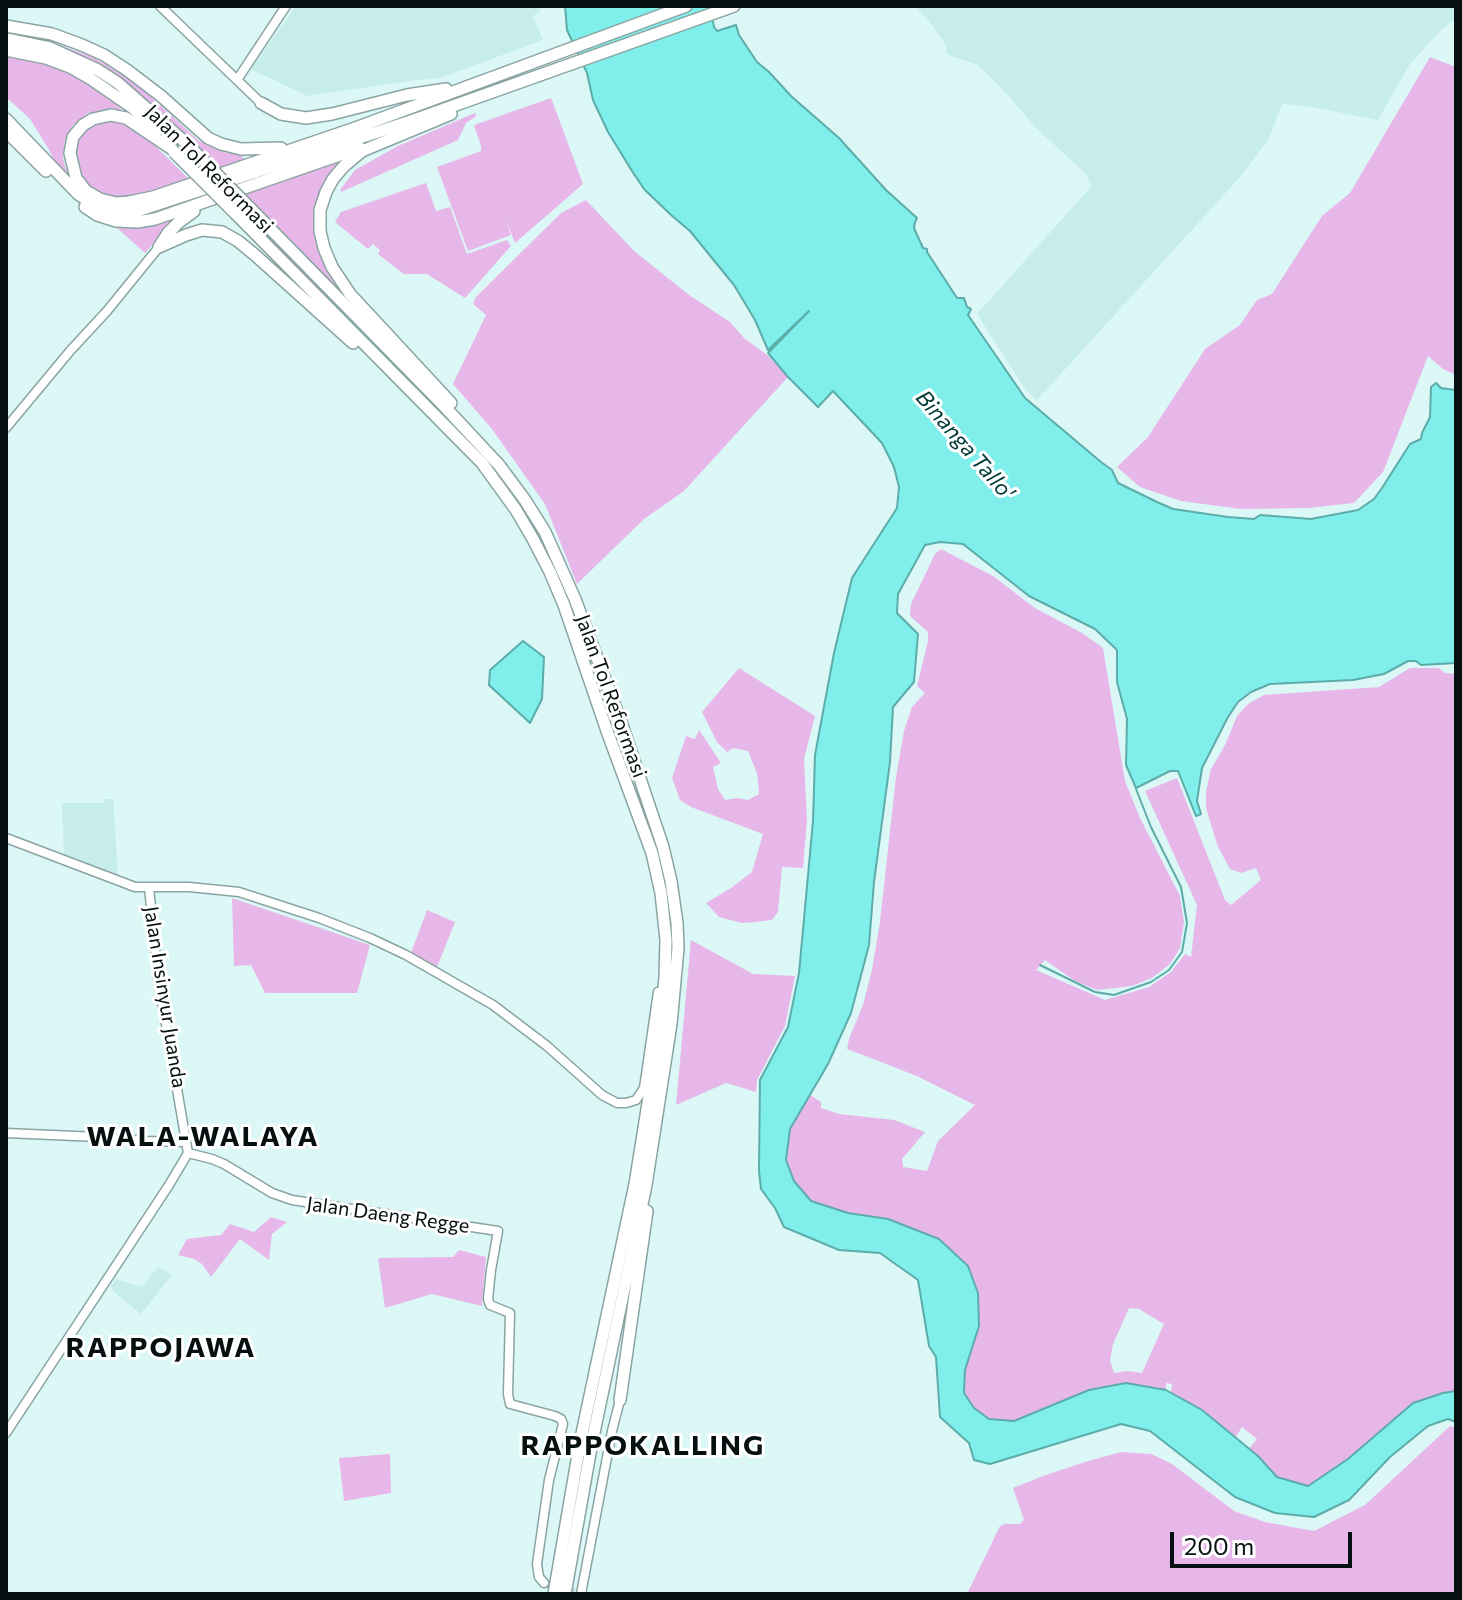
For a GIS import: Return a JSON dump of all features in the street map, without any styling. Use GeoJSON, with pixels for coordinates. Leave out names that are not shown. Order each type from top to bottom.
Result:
{"type":"FeatureCollection","features":[{"type":"Feature","properties":{"kind":"highway"},"geometry":{"type":"LineString","coordinates":[[173,150],[126,118],[111,115],[83,125],[73,137],[70,153],[76,178],[86,191],[100,199],[116,203],[153,197],[686,6]]}},
{"type":"Feature","properties":{"kind":"highway"},"geometry":{"type":"LineString","coordinates":[[6,119],[78,194],[102,208],[130,212],[145,210],[509,87],[734,6]]}},
{"type":"Feature","properties":{"kind":"highway"},"geometry":{"type":"LineString","coordinates":[[6,26],[52,34],[104,55],[161,96],[208,138],[221,144],[251,149],[298,147]]}},
{"type":"Feature","properties":{"kind":"highway","name":"Jalan Tol Reformasi"},"geometry":{"type":"LineString","coordinates":[[6,39],[50,48],[98,70],[118,83],[187,144],[499,465],[545,532],[575,599],[622,725],[663,847],[675,902],[678,948],[671,1024],[646,1185],[589,1457],[575,1593]]}},
{"type":"Feature","properties":{"kind":"highway","name":"Jalan Tol Reformasi"},"geometry":{"type":"LineString","coordinates":[[6,50],[46,58],[70,67],[133,108],[482,463],[533,539],[564,605],[652,853],[663,905],[666,953],[660,1028],[646,1127],[580,1443],[554,1594]]}},
{"type":"Feature","properties":{"kind":"highway"},"geometry":{"type":"LineString","coordinates":[[261,103],[281,114],[306,118],[481,81]]}},
{"type":"Feature","properties":{"kind":"highway"},"geometry":{"type":"LineString","coordinates":[[6,131],[79,203],[97,215],[116,221],[137,222],[226,196],[388,139],[509,87]]}},
{"type":"Feature","properties":{"kind":"highway"},"geometry":{"type":"LineString","coordinates":[[388,139],[362,151],[344,166],[326,192],[320,210],[324,248],[350,294],[467,419],[499,465]]}},
{"type":"Feature","properties":{"kind":"highway"},"geometry":{"type":"LineString","coordinates":[[159,247],[179,222],[226,196]]}},
{"type":"Feature","properties":{"kind":"highway"},"geometry":{"type":"LineString","coordinates":[[159,247],[202,230],[217,231],[238,241],[303,296],[482,463]]}},
{"type":"Feature","properties":{"kind":"highway"},"geometry":{"type":"LineString","coordinates":[[620,1400],[654,1159],[654,1131]]}},
{"type":"Feature","properties":{"kind":"street"},"geometry":{"type":"LineString","coordinates":[[160,6],[261,103]]}},
{"type":"Feature","properties":{"kind":"street"},"geometry":{"type":"LineString","coordinates":[[237,80],[286,6]]}},
{"type":"Feature","properties":{"kind":"street"},"geometry":{"type":"LineString","coordinates":[[6,428],[159,247]]}},
{"type":"Feature","properties":{"kind":"street"},"geometry":{"type":"LineString","coordinates":[[6,838],[135,887],[189,887],[239,892],[319,918],[406,955],[518,1022],[602,1095],[617,1103],[636,1100],[644,1088],[661,962],[666,953]]}},
{"type":"Feature","properties":{"kind":"street","name":"Jalan Insinyur Juanda"},"geometry":{"type":"LineString","coordinates":[[149,887],[158,978],[188,1153]]}},
{"type":"Feature","properties":{"kind":"street"},"geometry":{"type":"LineString","coordinates":[[6,1133],[186,1142]]}},
{"type":"Feature","properties":{"kind":"street"},"geometry":{"type":"LineString","coordinates":[[6,1433],[188,1153]]}},
{"type":"Feature","properties":{"kind":"street","name":"Jalan Daeng Regge"},"geometry":{"type":"LineString","coordinates":[[188,1153],[224,1164],[272,1193],[292,1200],[498,1231],[488,1299],[490,1305],[510,1313],[510,1404],[555,1416],[563,1424],[550,1475],[537,1564],[539,1577],[544,1583]]}},
{"type":"Feature","properties":{"kind":"street"},"geometry":{"type":"LineString","coordinates":[[575,1593],[620,1400]]}},
{"type":"Feature","properties":{"kind":"shaded area"},"geometry":{"type":"Polygon","coordinates":[[[296,6],[540,6],[540,12],[533,16],[543,40],[440,78],[307,96],[251,69],[296,6]]]}},
{"type":"Feature","properties":{"kind":"shaded area"},"geometry":{"type":"Polygon","coordinates":[[[915,6],[1456,6],[1456,18],[1410,64],[1378,120],[1282,104],[1269,138],[1241,176],[1037,400],[1025,389],[977,314],[1091,187],[1086,174],[1037,129],[978,65],[946,54],[946,45],[915,6]]]}},
{"type":"Feature","properties":{"kind":"shaded area"},"geometry":{"type":"Polygon","coordinates":[[[6,33],[43,39],[93,57],[136,83],[199,141],[226,153],[242,153],[244,161],[219,171],[149,103],[118,79],[6,36],[6,33]]]}},
{"type":"Feature","properties":{"kind":"shaded area"},"geometry":{"type":"Polygon","coordinates":[[[6,56],[38,61],[71,73],[111,99],[126,114],[112,111],[88,113],[73,125],[65,140],[63,158],[73,183],[54,160],[30,119],[6,97],[6,56]]]}},
{"type":"Feature","properties":{"kind":"shaded area"},"geometry":{"type":"Polygon","coordinates":[[[1430,57],[1456,67],[1456,375],[1428,356],[1383,472],[1354,503],[1308,508],[1241,509],[1181,501],[1140,487],[1117,467],[1148,437],[1205,349],[1240,325],[1257,300],[1272,294],[1322,216],[1350,193],[1430,57]]]}},
{"type":"Feature","properties":{"kind":"shaded area"},"geometry":{"type":"Polygon","coordinates":[[[551,98],[583,184],[515,243],[504,215],[511,235],[468,251],[437,167],[481,151],[474,125],[551,98]]]}},
{"type":"Feature","properties":{"kind":"shaded area"},"geometry":{"type":"Polygon","coordinates":[[[475,113],[476,116],[466,123],[458,140],[341,192],[355,170],[398,146],[475,113]]]}},
{"type":"Feature","properties":{"kind":"shaded area"},"geometry":{"type":"Polygon","coordinates":[[[120,119],[140,131],[190,180],[131,200],[101,197],[83,183],[73,148],[88,124],[120,119]]]}},
{"type":"Feature","properties":{"kind":"shaded area"},"geometry":{"type":"Polygon","coordinates":[[[347,158],[318,195],[315,237],[328,274],[373,328],[243,191],[347,158]]]}},
{"type":"Feature","properties":{"kind":"shaded area"},"geometry":{"type":"Polygon","coordinates":[[[426,183],[436,211],[450,207],[467,254],[507,240],[511,246],[465,298],[427,274],[404,274],[378,254],[380,250],[373,244],[368,249],[335,222],[341,212],[426,183]]]}},
{"type":"Feature","properties":{"kind":"shaded area"},"geometry":{"type":"Polygon","coordinates":[[[586,200],[634,251],[689,295],[730,322],[788,377],[684,491],[644,519],[577,584],[545,504],[492,429],[453,384],[486,315],[473,304],[476,297],[561,213],[586,200]]]}},
{"type":"Feature","properties":{"kind":"shaded area"},"geometry":{"type":"Polygon","coordinates":[[[175,219],[145,253],[116,227],[144,227],[175,219]]]}},
{"type":"Feature","properties":{"kind":"shaded area"},"geometry":{"type":"Polygon","coordinates":[[[941,549],[993,576],[1035,608],[1103,648],[1125,781],[1140,818],[1180,896],[1184,922],[1180,948],[1170,964],[1152,978],[1132,986],[1097,990],[1075,981],[1045,960],[1036,970],[1105,1000],[1149,987],[1171,972],[1185,954],[1191,957],[1197,905],[1145,791],[1177,778],[1225,900],[1231,905],[1261,880],[1256,868],[1241,873],[1230,869],[1218,847],[1206,808],[1206,792],[1211,769],[1237,716],[1248,704],[1264,695],[1379,687],[1410,668],[1439,668],[1445,673],[1456,674],[1456,1391],[1443,1393],[1308,1486],[1277,1477],[1249,1449],[1257,1439],[1242,1427],[1235,1438],[1201,1410],[1171,1393],[1172,1384],[1166,1383],[1166,1390],[1126,1383],[1089,1390],[1014,1421],[989,1419],[974,1408],[964,1393],[965,1370],[979,1326],[968,1266],[939,1239],[888,1219],[848,1213],[811,1201],[794,1181],[786,1161],[790,1129],[810,1095],[821,1102],[821,1108],[839,1114],[894,1120],[925,1132],[902,1159],[903,1167],[927,1171],[938,1141],[975,1105],[917,1076],[847,1049],[872,970],[904,731],[912,707],[925,693],[917,686],[928,632],[910,616],[911,604],[935,554],[941,549]],[[1129,1308],[1113,1344],[1110,1360],[1114,1373],[1142,1373],[1164,1324],[1139,1309],[1129,1308]]]}},
{"type":"Feature","properties":{"kind":"shaded area"},"geometry":{"type":"Polygon","coordinates":[[[739,668],[815,716],[804,759],[807,820],[803,868],[782,867],[778,912],[772,920],[742,923],[719,917],[706,903],[752,872],[763,834],[691,807],[680,800],[672,778],[686,736],[695,739],[699,730],[721,763],[713,767],[718,789],[725,800],[748,800],[759,794],[757,773],[748,751],[733,748],[727,752],[717,742],[702,712],[739,668]]]}},
{"type":"Feature","properties":{"kind":"shaded area"},"geometry":{"type":"Polygon","coordinates":[[[104,799],[113,799],[118,876],[64,854],[62,803],[103,803],[104,799]]]}},
{"type":"Feature","properties":{"kind":"shaded area"},"geometry":{"type":"Polygon","coordinates":[[[232,898],[370,945],[357,993],[265,993],[251,965],[234,966],[232,898]]]}},
{"type":"Feature","properties":{"kind":"shaded area"},"geometry":{"type":"Polygon","coordinates":[[[427,910],[455,922],[437,967],[411,953],[427,910]]]}},
{"type":"Feature","properties":{"kind":"shaded area"},"geometry":{"type":"Polygon","coordinates":[[[691,940],[753,974],[795,976],[785,1026],[757,1080],[756,1092],[726,1083],[676,1105],[691,940]]]}},
{"type":"Feature","properties":{"kind":"shaded area"},"geometry":{"type":"Polygon","coordinates":[[[271,1217],[287,1222],[272,1234],[269,1260],[240,1239],[211,1277],[202,1264],[178,1255],[187,1239],[221,1235],[230,1224],[254,1232],[271,1217]]]}},
{"type":"Feature","properties":{"kind":"shaded area"},"geometry":{"type":"Polygon","coordinates":[[[459,1250],[486,1257],[482,1306],[432,1294],[385,1308],[378,1258],[453,1257],[459,1250]]]}},
{"type":"Feature","properties":{"kind":"shaded area"},"geometry":{"type":"Polygon","coordinates":[[[158,1267],[172,1275],[141,1314],[111,1287],[116,1279],[142,1287],[158,1267]]]}},
{"type":"Feature","properties":{"kind":"shaded area"},"geometry":{"type":"Polygon","coordinates":[[[1450,1426],[1456,1428],[1456,1594],[967,1594],[1000,1526],[1020,1524],[1024,1520],[1013,1488],[1043,1476],[1121,1452],[1151,1454],[1172,1464],[1234,1511],[1265,1522],[1314,1531],[1365,1505],[1450,1426]]]}},
{"type":"Feature","properties":{"kind":"shaded area"},"geometry":{"type":"Polygon","coordinates":[[[390,1454],[391,1493],[344,1501],[339,1458],[390,1454]]]}},
{"type":"Feature","properties":{"kind":"water","name":"Binanga Tallo'"},"geometry":{"type":"Polygon","coordinates":[[[565,6],[710,6],[717,31],[736,25],[757,62],[839,138],[886,190],[917,218],[914,228],[923,248],[927,249],[957,298],[964,298],[971,309],[968,315],[1025,398],[1112,470],[1118,483],[1173,509],[1254,519],[1260,515],[1311,519],[1358,510],[1374,499],[1410,444],[1421,439],[1430,417],[1431,387],[1436,383],[1441,388],[1456,390],[1456,663],[1421,665],[1408,661],[1384,674],[1353,680],[1270,684],[1251,692],[1238,702],[1228,717],[1202,768],[1197,801],[1201,814],[1196,816],[1178,771],[1170,771],[1136,788],[1126,765],[1127,719],[1117,682],[1117,650],[1095,629],[1029,596],[963,544],[940,542],[925,545],[898,594],[897,613],[918,634],[914,682],[893,707],[890,762],[869,945],[851,1013],[828,1064],[790,1129],[786,1160],[794,1181],[811,1201],[848,1213],[888,1219],[939,1239],[968,1266],[978,1293],[979,1326],[965,1370],[964,1393],[974,1408],[989,1419],[1014,1421],[1089,1390],[1126,1383],[1166,1390],[1202,1410],[1258,1456],[1277,1477],[1308,1486],[1348,1459],[1413,1403],[1456,1391],[1456,1422],[1448,1419],[1428,1426],[1390,1457],[1349,1500],[1314,1517],[1275,1513],[1235,1497],[1150,1431],[1121,1424],[990,1464],[974,1460],[969,1443],[940,1417],[936,1357],[929,1346],[918,1280],[880,1253],[839,1250],[784,1227],[761,1189],[760,1080],[788,1027],[799,973],[813,821],[815,755],[834,653],[852,578],[897,508],[899,487],[894,467],[882,443],[833,391],[818,407],[768,353],[809,311],[768,350],[734,285],[690,231],[644,189],[608,132],[593,100],[587,73],[567,30],[565,6]]]}},
{"type":"Feature","properties":{"kind":"water"},"geometry":{"type":"Polygon","coordinates":[[[523,641],[544,657],[542,699],[530,723],[489,685],[490,670],[523,641]]]}},
{"type":"Feature","properties":{"kind":"waterway"},"geometry":{"type":"LineString","coordinates":[[1040,965],[1095,992],[1114,995],[1151,982],[1169,970],[1182,952],[1187,923],[1181,887],[1136,789]]}},
{"type":"Feature","properties":{"kind":"tunnel"},"geometry":{"type":"LineString","coordinates":[[544,1583],[574,1592]]}},
{"type":"Feature","properties":{"kind":"district","name":"WALA-WALAYA"},"geometry":{"type":"Point","coordinates":[203,1137]}},
{"type":"Feature","properties":{"kind":"district","name":"RAPPOJAWA"},"geometry":{"type":"Point","coordinates":[161,1348]}},
{"type":"Feature","properties":{"kind":"district","name":"RAPPOKALLING"},"geometry":{"type":"Point","coordinates":[643,1446]}}]}
